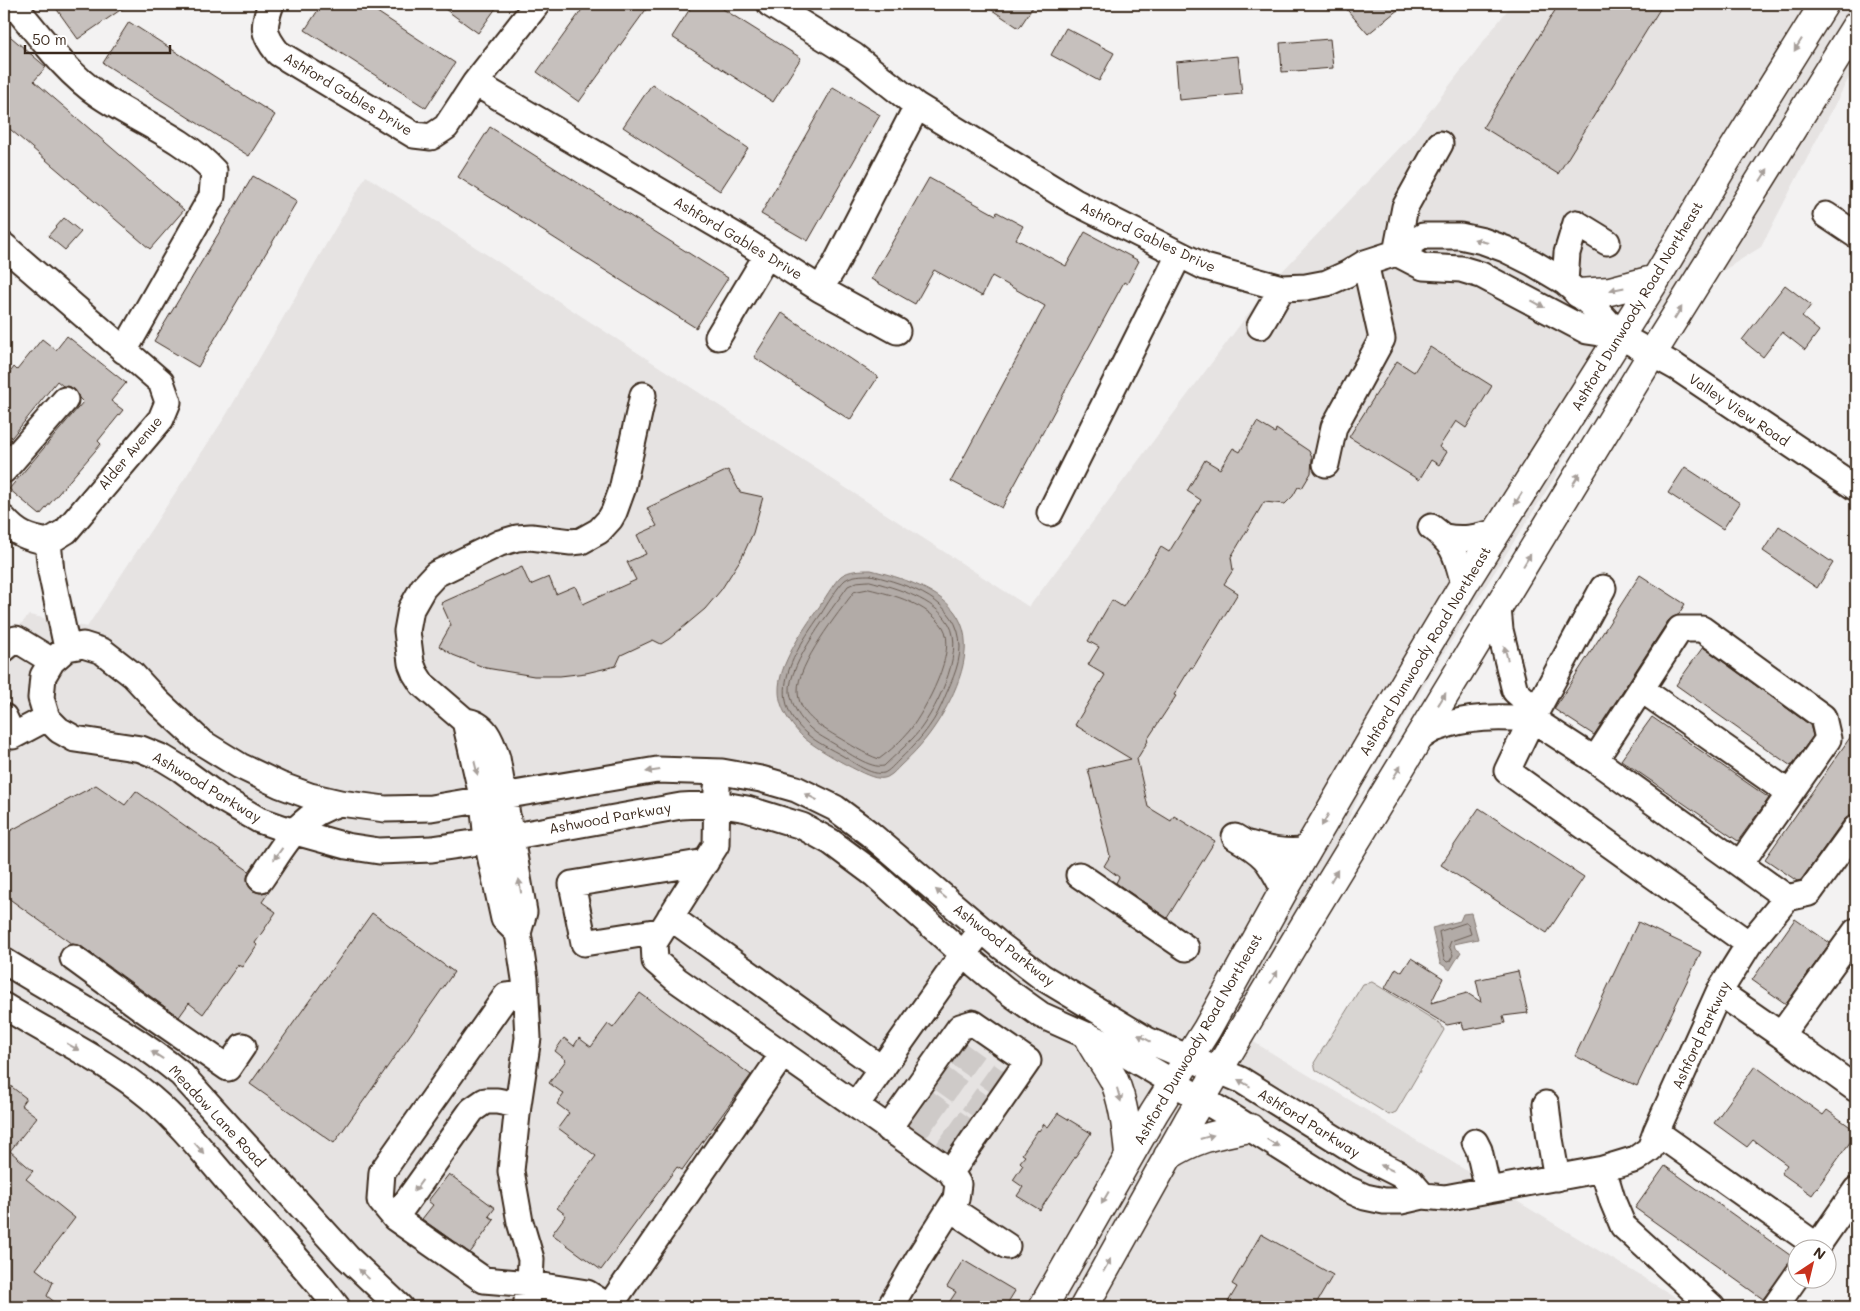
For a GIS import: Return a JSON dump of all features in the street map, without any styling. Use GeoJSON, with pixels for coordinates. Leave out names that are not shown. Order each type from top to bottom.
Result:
{"type":"FeatureCollection","features":[{"type":"Feature","properties":{"kind":"main road","name":"Ashford Dunwoody Road Northeast"},"geometry":{"type":"LineString","coordinates":[[1043,1307],[1129,1155],[1207,1029],[1284,890],[1464,584],[1656,278],[1717,175],[1824,4]]}},
{"type":"Feature","properties":{"kind":"main road"},"geometry":{"type":"LineString","coordinates":[[1084,1307],[1168,1156],[1309,918],[1652,354],[1856,26]]}},
{"type":"Feature","properties":{"kind":"main road"},"geometry":{"type":"LineString","coordinates":[[1571,288],[1610,291],[1656,278]]}},
{"type":"Feature","properties":{"kind":"main road"},"geometry":{"type":"LineString","coordinates":[[1088,1037],[1108,1069],[1119,1093],[1129,1155]]}},
{"type":"Feature","properties":{"kind":"main road"},"geometry":{"type":"LineString","coordinates":[[1168,1156],[1191,1142],[1208,1136],[1250,1128]]}},
{"type":"Feature","properties":{"kind":"street"},"geometry":{"type":"LineString","coordinates":[[4,8],[7,4]]}},
{"type":"Feature","properties":{"kind":"street"},"geometry":{"type":"LineString","coordinates":[[13,4],[63,64],[98,95],[199,155],[214,170],[212,196],[124,350]]}},
{"type":"Feature","properties":{"kind":"street","name":"Ashford Gables Drive"},"geometry":{"type":"LineString","coordinates":[[272,4],[266,19],[266,38],[278,52],[414,135],[431,137],[446,127],[476,83],[537,4]]}},
{"type":"Feature","properties":{"kind":"street","name":"Ashford Gables Drive"},"geometry":{"type":"LineString","coordinates":[[770,4],[854,56],[917,106],[1075,202],[1204,267],[1282,288],[1306,287],[1327,282],[1347,274],[1364,263],[1396,252],[1423,236],[1460,236],[1483,241],[1526,259],[1571,288],[1597,310],[1620,336]]}},
{"type":"Feature","properties":{"kind":"street","name":"Ashford Gables Drive"},"geometry":{"type":"LineString","coordinates":[[476,83],[768,255],[820,289],[897,330]]}},
{"type":"Feature","properties":{"kind":"street"},"geometry":{"type":"LineString","coordinates":[[820,289],[835,264],[917,106]]}},
{"type":"Feature","properties":{"kind":"street"},"geometry":{"type":"LineString","coordinates":[[1440,144],[1405,207],[1396,252],[1423,267],[1461,269],[1482,275],[1504,285],[1587,331],[1620,336]]}},
{"type":"Feature","properties":{"kind":"street"},"geometry":{"type":"LineString","coordinates":[[1826,215],[1856,234]]}},
{"type":"Feature","properties":{"kind":"street"},"geometry":{"type":"LineString","coordinates":[[1504,285],[1526,259],[1559,244],[1576,224]]}},
{"type":"Feature","properties":{"kind":"street"},"geometry":{"type":"LineString","coordinates":[[1576,224],[1607,242]]}},
{"type":"Feature","properties":{"kind":"street"},"geometry":{"type":"LineString","coordinates":[[1571,288],[1567,253],[1576,224]]}},
{"type":"Feature","properties":{"kind":"street","name":"Alder Avenue"},"geometry":{"type":"LineString","coordinates":[[4,246],[161,382],[168,402],[161,419],[66,531],[48,542]]}},
{"type":"Feature","properties":{"kind":"street"},"geometry":{"type":"LineString","coordinates":[[1050,513],[1179,254]]}},
{"type":"Feature","properties":{"kind":"street"},"geometry":{"type":"LineString","coordinates":[[718,337],[768,255]]}},
{"type":"Feature","properties":{"kind":"street"},"geometry":{"type":"LineString","coordinates":[[1326,464],[1334,427],[1382,339],[1364,263]]}},
{"type":"Feature","properties":{"kind":"street"},"geometry":{"type":"LineString","coordinates":[[1260,326],[1282,288]]}},
{"type":"Feature","properties":{"kind":"street","name":"Valley View Road"},"geometry":{"type":"LineString","coordinates":[[1620,336],[1676,367],[1856,488]]}},
{"type":"Feature","properties":{"kind":"street"},"geometry":{"type":"LineString","coordinates":[[518,933],[504,918],[487,841],[498,758],[488,735],[474,722],[465,721],[422,684],[415,673],[411,663],[407,631],[411,609],[416,598],[430,580],[444,569],[507,540],[531,537],[571,542],[581,541],[599,531],[614,512],[622,490],[643,396]]}},
{"type":"Feature","properties":{"kind":"street"},"geometry":{"type":"LineString","coordinates":[[4,470],[65,400]]}},
{"type":"Feature","properties":{"kind":"street"},"geometry":{"type":"LineString","coordinates":[[4,520],[12,529],[27,538],[48,542],[60,654],[43,676],[41,698],[47,718],[13,736],[4,718]]}},
{"type":"Feature","properties":{"kind":"street"},"geometry":{"type":"LineString","coordinates":[[1464,584],[1458,559],[1438,532],[1458,540],[1471,539],[1498,532]]}},
{"type":"Feature","properties":{"kind":"street"},"geometry":{"type":"LineString","coordinates":[[1604,588],[1532,719],[1508,771],[1749,944]]}},
{"type":"Feature","properties":{"kind":"street"},"geometry":{"type":"LineString","coordinates":[[1498,608],[1500,630],[1515,691],[1524,699],[1532,719]]}},
{"type":"Feature","properties":{"kind":"street"},"geometry":{"type":"LineString","coordinates":[[1595,760],[1680,629],[1702,629],[1823,717],[1828,739],[1740,864]]}},
{"type":"Feature","properties":{"kind":"street"},"geometry":{"type":"LineString","coordinates":[[4,649],[16,639],[60,654]]}},
{"type":"Feature","properties":{"kind":"street","name":"Ashwood Parkway"},"geometry":{"type":"LineString","coordinates":[[60,654],[83,645],[102,651],[133,675],[165,709],[201,742],[240,766],[280,785],[310,796],[340,803],[385,809],[430,808],[657,770],[716,772],[761,779],[796,789],[835,808],[870,834],[983,930],[1042,977],[1147,1040],[1188,1058]]}},
{"type":"Feature","properties":{"kind":"street"},"geometry":{"type":"LineString","coordinates":[[1641,689],[1789,793]]}},
{"type":"Feature","properties":{"kind":"street"},"geometry":{"type":"LineString","coordinates":[[1417,740],[1436,728],[1466,721],[1496,717],[1532,719],[1595,760],[1787,898],[1809,893],[1856,828]]}},
{"type":"Feature","properties":{"kind":"street","name":"Ashwood Parkway"},"geometry":{"type":"LineString","coordinates":[[47,718],[59,730],[75,739],[141,750],[163,758],[237,808],[259,820],[346,846],[379,851],[432,849],[487,841],[681,806],[717,804],[747,809],[802,826],[831,842],[874,874],[963,954],[1006,990],[1041,1015],[1113,1047],[1201,1100]]}},
{"type":"Feature","properties":{"kind":"street"},"geometry":{"type":"LineString","coordinates":[[716,772],[716,845],[654,943],[654,961],[677,980],[856,1105],[907,1110],[963,1149]]}},
{"type":"Feature","properties":{"kind":"street"},"geometry":{"type":"LineString","coordinates":[[494,798],[512,836],[524,912],[518,933],[524,968],[528,1038],[511,1171],[520,1222],[531,1259],[528,1296]]}},
{"type":"Feature","properties":{"kind":"street"},"geometry":{"type":"LineString","coordinates":[[260,878],[294,832],[310,816],[326,807],[340,803]]}},
{"type":"Feature","properties":{"kind":"street"},"geometry":{"type":"LineString","coordinates":[[1284,890],[1270,863],[1263,855],[1242,840],[1266,849],[1297,852],[1308,850]]}},
{"type":"Feature","properties":{"kind":"street"},"geometry":{"type":"LineString","coordinates":[[706,862],[572,884],[584,943],[665,924],[882,1069]]}},
{"type":"Feature","properties":{"kind":"street"},"geometry":{"type":"LineString","coordinates":[[1079,875],[1186,948]]}},
{"type":"Feature","properties":{"kind":"street","name":"Ashford Parkway"},"geometry":{"type":"LineString","coordinates":[[1201,1100],[1250,1128],[1345,1188],[1365,1197],[1384,1201],[1401,1201],[1424,1196],[1445,1198],[1603,1169],[1636,1160],[1650,1149],[1719,992],[1749,944],[1787,898]]}},
{"type":"Feature","properties":{"kind":"street"},"geometry":{"type":"LineString","coordinates":[[856,1105],[963,954],[983,930]]}},
{"type":"Feature","properties":{"kind":"street"},"geometry":{"type":"LineString","coordinates":[[1781,1035],[1856,931]]}},
{"type":"Feature","properties":{"kind":"street"},"geometry":{"type":"LineString","coordinates":[[31,1023],[76,954],[228,1068],[242,1046]]}},
{"type":"Feature","properties":{"kind":"street","name":"Meadow Lane Road"},"geometry":{"type":"LineString","coordinates":[[4,960],[108,1023],[163,1059],[181,1074],[347,1258],[400,1307]]}},
{"type":"Feature","properties":{"kind":"street"},"geometry":{"type":"LineString","coordinates":[[1719,992],[1856,1089]]}},
{"type":"Feature","properties":{"kind":"street"},"geometry":{"type":"LineString","coordinates":[[526,994],[506,996],[382,1172],[380,1200],[395,1218],[484,1280],[528,1296],[587,1293],[609,1307],[783,1054]]}},
{"type":"Feature","properties":{"kind":"street"},"geometry":{"type":"LineString","coordinates":[[4,1006],[95,1059],[151,1098],[183,1130],[288,1250],[315,1277],[337,1307]]}},
{"type":"Feature","properties":{"kind":"street"},"geometry":{"type":"LineString","coordinates":[[890,1307],[956,1200],[963,1149],[1005,1087],[1028,1061],[973,1023],[960,1027],[951,1049],[907,1110]]}},
{"type":"Feature","properties":{"kind":"street","name":"Ashford Parkway"},"geometry":{"type":"LineString","coordinates":[[1188,1058],[1241,1080],[1363,1156],[1399,1174],[1411,1182],[1424,1196]]}},
{"type":"Feature","properties":{"kind":"street"},"geometry":{"type":"LineString","coordinates":[[395,1218],[472,1110],[485,1101],[518,1105]]}},
{"type":"Feature","properties":{"kind":"street"},"geometry":{"type":"LineString","coordinates":[[1546,1104],[1557,1178]]}},
{"type":"Feature","properties":{"kind":"street"},"geometry":{"type":"LineString","coordinates":[[1656,1132],[1802,1238]]}},
{"type":"Feature","properties":{"kind":"street"},"geometry":{"type":"LineString","coordinates":[[1475,1142],[1479,1150],[1488,1190]]}},
{"type":"Feature","properties":{"kind":"street"},"geometry":{"type":"LineString","coordinates":[[1603,1169],[1612,1202],[1623,1226],[1712,1307]]}},
{"type":"Feature","properties":{"kind":"street"},"geometry":{"type":"LineString","coordinates":[[1823,1238],[1856,1190]]}},
{"type":"Feature","properties":{"kind":"street"},"geometry":{"type":"LineString","coordinates":[[951,1209],[1007,1246]]}},
{"type":"Feature","properties":{"kind":"street"},"geometry":{"type":"LineString","coordinates":[[1775,1307],[1788,1288]]}},
{"type":"Feature","properties":{"kind":"shaded area"},"geometry":{"type":"Polygon","coordinates":[[[1512,4],[1856,4],[1856,64],[1761,247],[1652,315],[1603,380],[1554,479],[1471,609],[1363,786],[1252,1041],[1692,1307],[4,1307],[4,643],[29,615],[87,627],[225,417],[366,176],[1029,607],[1272,282],[1410,137],[1512,4]]]}},
{"type":"Feature","properties":{"kind":"shaded area"},"geometry":{"type":"Polygon","coordinates":[[[1372,982],[1441,1024],[1444,1030],[1396,1112],[1389,1115],[1316,1070],[1314,1063],[1363,984],[1372,982]]]}},
{"type":"Feature","properties":{"kind":"water"},"geometry":{"type":"Polygon","coordinates":[[[859,570],[871,570],[907,581],[942,599],[958,617],[965,643],[964,657],[957,686],[944,712],[911,756],[892,774],[882,778],[862,773],[803,737],[786,716],[781,704],[779,691],[783,671],[792,649],[835,583],[841,576],[848,573],[859,570]]]}},
{"type":"Feature","properties":{"kind":"water"},"geometry":{"type":"Polygon","coordinates":[[[1471,913],[1478,939],[1454,944],[1455,948],[1461,952],[1450,970],[1440,963],[1432,928],[1460,921],[1463,914],[1471,913]]]}},
{"type":"Feature","properties":{"kind":"building"},"geometry":{"type":"Polygon","coordinates":[[[53,4],[129,4],[78,39],[53,4]]]}},
{"type":"Feature","properties":{"kind":"building"},"geometry":{"type":"Polygon","coordinates":[[[322,4],[365,4],[455,63],[426,108],[305,30],[322,4]]]}},
{"type":"Feature","properties":{"kind":"building"},"geometry":{"type":"Polygon","coordinates":[[[438,4],[499,4],[478,33],[438,4]]]}},
{"type":"Feature","properties":{"kind":"building"},"geometry":{"type":"Polygon","coordinates":[[[586,4],[650,4],[579,102],[537,72],[586,4]]]}},
{"type":"Feature","properties":{"kind":"building"},"geometry":{"type":"Polygon","coordinates":[[[693,4],[715,4],[801,58],[773,102],[672,37],[693,4]]]}},
{"type":"Feature","properties":{"kind":"building"},"geometry":{"type":"Polygon","coordinates":[[[983,4],[1035,4],[1019,28],[983,4]]]}},
{"type":"Feature","properties":{"kind":"building"},"geometry":{"type":"Polygon","coordinates":[[[1342,4],[1405,4],[1368,34],[1342,4]]]}},
{"type":"Feature","properties":{"kind":"building"},"geometry":{"type":"Polygon","coordinates":[[[1559,4],[1663,4],[1558,174],[1483,127],[1559,4]]]}},
{"type":"Feature","properties":{"kind":"building"},"geometry":{"type":"Polygon","coordinates":[[[129,22],[275,115],[249,156],[103,63],[129,22]]]}},
{"type":"Feature","properties":{"kind":"building"},"geometry":{"type":"Polygon","coordinates":[[[1066,28],[1114,53],[1099,81],[1051,55],[1066,28]]]}},
{"type":"Feature","properties":{"kind":"building"},"geometry":{"type":"Polygon","coordinates":[[[4,31],[46,67],[34,81],[184,210],[150,249],[4,124],[4,31]]]}},
{"type":"Feature","properties":{"kind":"building"},"geometry":{"type":"Polygon","coordinates":[[[1330,39],[1333,68],[1282,72],[1280,43],[1330,39]]]}},
{"type":"Feature","properties":{"kind":"building"},"geometry":{"type":"Polygon","coordinates":[[[1238,56],[1242,94],[1179,100],[1176,62],[1238,56]]]}},
{"type":"Feature","properties":{"kind":"building"},"geometry":{"type":"Polygon","coordinates":[[[652,84],[748,148],[720,191],[623,127],[652,84]]]}},
{"type":"Feature","properties":{"kind":"building"},"geometry":{"type":"Polygon","coordinates":[[[833,87],[880,115],[808,241],[761,214],[833,87]]]}},
{"type":"Feature","properties":{"kind":"building"},"geometry":{"type":"Polygon","coordinates":[[[490,127],[728,278],[696,328],[458,177],[490,127]]]}},
{"type":"Feature","properties":{"kind":"building"},"geometry":{"type":"Polygon","coordinates":[[[253,176],[297,201],[198,367],[154,341],[253,176]]]}},
{"type":"Feature","properties":{"kind":"building"},"geometry":{"type":"Polygon","coordinates":[[[929,178],[996,215],[997,212],[1023,226],[1016,239],[1066,266],[1085,232],[1139,261],[1127,284],[1124,282],[1002,508],[951,481],[1045,306],[992,276],[982,296],[934,270],[915,304],[871,279],[929,178]]]}},
{"type":"Feature","properties":{"kind":"building"},"geometry":{"type":"Polygon","coordinates":[[[64,218],[81,232],[65,250],[48,236],[64,218]]]}},
{"type":"Feature","properties":{"kind":"building"},"geometry":{"type":"Polygon","coordinates":[[[1785,285],[1811,305],[1802,317],[1819,331],[1805,350],[1782,332],[1763,357],[1742,340],[1785,285]]]}},
{"type":"Feature","properties":{"kind":"building"},"geometry":{"type":"Polygon","coordinates":[[[782,313],[878,377],[850,420],[754,357],[782,313]]]}},
{"type":"Feature","properties":{"kind":"building"},"geometry":{"type":"Polygon","coordinates":[[[67,336],[126,383],[111,401],[123,410],[98,441],[101,444],[40,515],[9,489],[83,402],[74,389],[63,386],[57,381],[4,447],[4,381],[14,367],[17,370],[42,339],[56,350],[67,336]]]}},
{"type":"Feature","properties":{"kind":"building"},"geometry":{"type":"Polygon","coordinates":[[[1430,347],[1492,386],[1466,428],[1456,421],[1439,447],[1447,452],[1439,465],[1431,460],[1419,480],[1349,437],[1397,361],[1414,372],[1430,347]]]}},
{"type":"Feature","properties":{"kind":"building"},"geometry":{"type":"Polygon","coordinates":[[[1257,422],[1275,433],[1276,429],[1309,451],[1312,458],[1311,473],[1302,488],[1298,487],[1285,504],[1264,502],[1231,557],[1233,570],[1224,584],[1238,593],[1193,668],[1191,667],[1174,695],[1176,696],[1137,759],[1148,807],[1171,821],[1174,816],[1215,841],[1167,918],[1116,883],[1119,877],[1104,866],[1110,856],[1088,769],[1131,759],[1075,725],[1105,675],[1088,665],[1099,647],[1088,641],[1112,600],[1123,607],[1161,547],[1169,552],[1201,500],[1187,491],[1205,460],[1220,469],[1233,448],[1240,452],[1257,422]]]}},
{"type":"Feature","properties":{"kind":"building"},"geometry":{"type":"Polygon","coordinates":[[[1685,467],[1740,503],[1723,529],[1668,493],[1685,467]]]}},
{"type":"Feature","properties":{"kind":"building"},"geometry":{"type":"Polygon","coordinates":[[[728,470],[740,492],[763,497],[753,533],[742,557],[721,590],[705,609],[661,644],[653,640],[621,655],[616,666],[586,673],[560,676],[534,676],[486,668],[453,655],[439,646],[451,625],[441,603],[522,567],[530,585],[549,577],[556,594],[575,586],[583,604],[636,580],[627,562],[646,554],[637,535],[657,526],[647,508],[728,470]]]}},
{"type":"Feature","properties":{"kind":"building"},"geometry":{"type":"Polygon","coordinates":[[[1779,526],[1833,563],[1817,588],[1763,551],[1779,526]]]}},
{"type":"Feature","properties":{"kind":"building"},"geometry":{"type":"Polygon","coordinates":[[[1640,575],[1685,604],[1678,615],[1668,621],[1594,735],[1554,709],[1640,575]]]}},
{"type":"Feature","properties":{"kind":"building"},"geometry":{"type":"Polygon","coordinates":[[[1703,647],[1810,725],[1813,736],[1791,766],[1676,685],[1703,647]]]}},
{"type":"Feature","properties":{"kind":"building"},"geometry":{"type":"Polygon","coordinates":[[[1652,717],[1769,798],[1738,841],[1621,760],[1652,717]]]}},
{"type":"Feature","properties":{"kind":"building"},"geometry":{"type":"Polygon","coordinates":[[[1856,729],[1856,814],[1850,815],[1844,820],[1801,880],[1797,881],[1765,859],[1856,729]]]}},
{"type":"Feature","properties":{"kind":"building"},"geometry":{"type":"Polygon","coordinates":[[[96,785],[125,805],[136,791],[249,871],[248,885],[253,891],[260,893],[271,889],[262,902],[276,912],[255,943],[257,945],[242,967],[238,965],[203,1014],[189,1003],[179,1017],[81,946],[72,944],[4,895],[4,838],[8,832],[96,785]]]}},
{"type":"Feature","properties":{"kind":"building"},"geometry":{"type":"Polygon","coordinates":[[[1479,808],[1584,877],[1547,933],[1441,865],[1479,808]]]}},
{"type":"Feature","properties":{"kind":"building"},"geometry":{"type":"Polygon","coordinates":[[[372,913],[454,972],[334,1143],[250,1084],[372,913]]]}},
{"type":"Feature","properties":{"kind":"building"},"geometry":{"type":"Polygon","coordinates":[[[1795,919],[1830,943],[1786,1004],[1752,980],[1795,919]]]}},
{"type":"Feature","properties":{"kind":"building"},"geometry":{"type":"Polygon","coordinates":[[[1638,922],[1701,952],[1637,1086],[1575,1056],[1638,922]]]}},
{"type":"Feature","properties":{"kind":"building"},"geometry":{"type":"Polygon","coordinates":[[[1411,958],[1443,978],[1431,1003],[1467,993],[1481,1002],[1476,980],[1518,971],[1528,1013],[1503,1016],[1505,1023],[1464,1030],[1462,1022],[1447,1025],[1385,988],[1396,968],[1402,972],[1411,958]]]}},
{"type":"Feature","properties":{"kind":"building"},"geometry":{"type":"Polygon","coordinates":[[[640,993],[751,1075],[682,1170],[677,1167],[601,1270],[552,1234],[566,1215],[557,1208],[596,1156],[558,1128],[569,1113],[557,1104],[564,1094],[549,1083],[566,1060],[555,1051],[564,1038],[574,1046],[579,1038],[591,1047],[608,1024],[613,1028],[640,993]]]}},
{"type":"Feature","properties":{"kind":"building"},"geometry":{"type":"Polygon","coordinates":[[[1755,1066],[1823,1115],[1827,1110],[1856,1131],[1856,1134],[1812,1195],[1781,1173],[1787,1165],[1753,1140],[1747,1147],[1714,1123],[1755,1066]]]}},
{"type":"Feature","properties":{"kind":"building"},"geometry":{"type":"Polygon","coordinates":[[[4,1081],[26,1098],[21,1105],[37,1117],[10,1151],[33,1171],[26,1179],[75,1218],[36,1269],[53,1282],[47,1296],[61,1307],[4,1307],[4,1081]]]}},
{"type":"Feature","properties":{"kind":"building"},"geometry":{"type":"Polygon","coordinates":[[[1058,1113],[1091,1133],[1040,1210],[1017,1196],[1023,1187],[1013,1180],[1023,1165],[1020,1162],[1025,1156],[1022,1154],[1038,1130],[1044,1124],[1048,1127],[1058,1113]]]}},
{"type":"Feature","properties":{"kind":"building"},"geometry":{"type":"Polygon","coordinates":[[[1665,1166],[1788,1254],[1788,1266],[1763,1299],[1635,1208],[1665,1166]]]}},
{"type":"Feature","properties":{"kind":"building"},"geometry":{"type":"Polygon","coordinates":[[[449,1174],[495,1208],[489,1216],[494,1220],[470,1253],[422,1219],[433,1205],[428,1201],[449,1174]]]}},
{"type":"Feature","properties":{"kind":"building"},"geometry":{"type":"Polygon","coordinates":[[[1261,1234],[1333,1275],[1314,1307],[1237,1307],[1228,1302],[1237,1287],[1232,1284],[1261,1234]]]}},
{"type":"Feature","properties":{"kind":"building"},"geometry":{"type":"Polygon","coordinates":[[[963,1260],[1015,1291],[1005,1307],[946,1307],[956,1292],[947,1287],[963,1260]]]}},
{"type":"Feature","properties":{"kind":"tunnel"},"geometry":{"type":"LineString","coordinates":[[956,1052],[1002,1085]]}},
{"type":"Feature","properties":{"kind":"tunnel"},"geometry":{"type":"LineString","coordinates":[[939,1077],[984,1109]]}},
{"type":"Feature","properties":{"kind":"tunnel"},"geometry":{"type":"LineString","coordinates":[[923,1100],[968,1132]]}},
{"type":"Feature","properties":{"kind":"tunnel"},"geometry":{"type":"LineString","coordinates":[[910,1117],[956,1150]]}}]}
